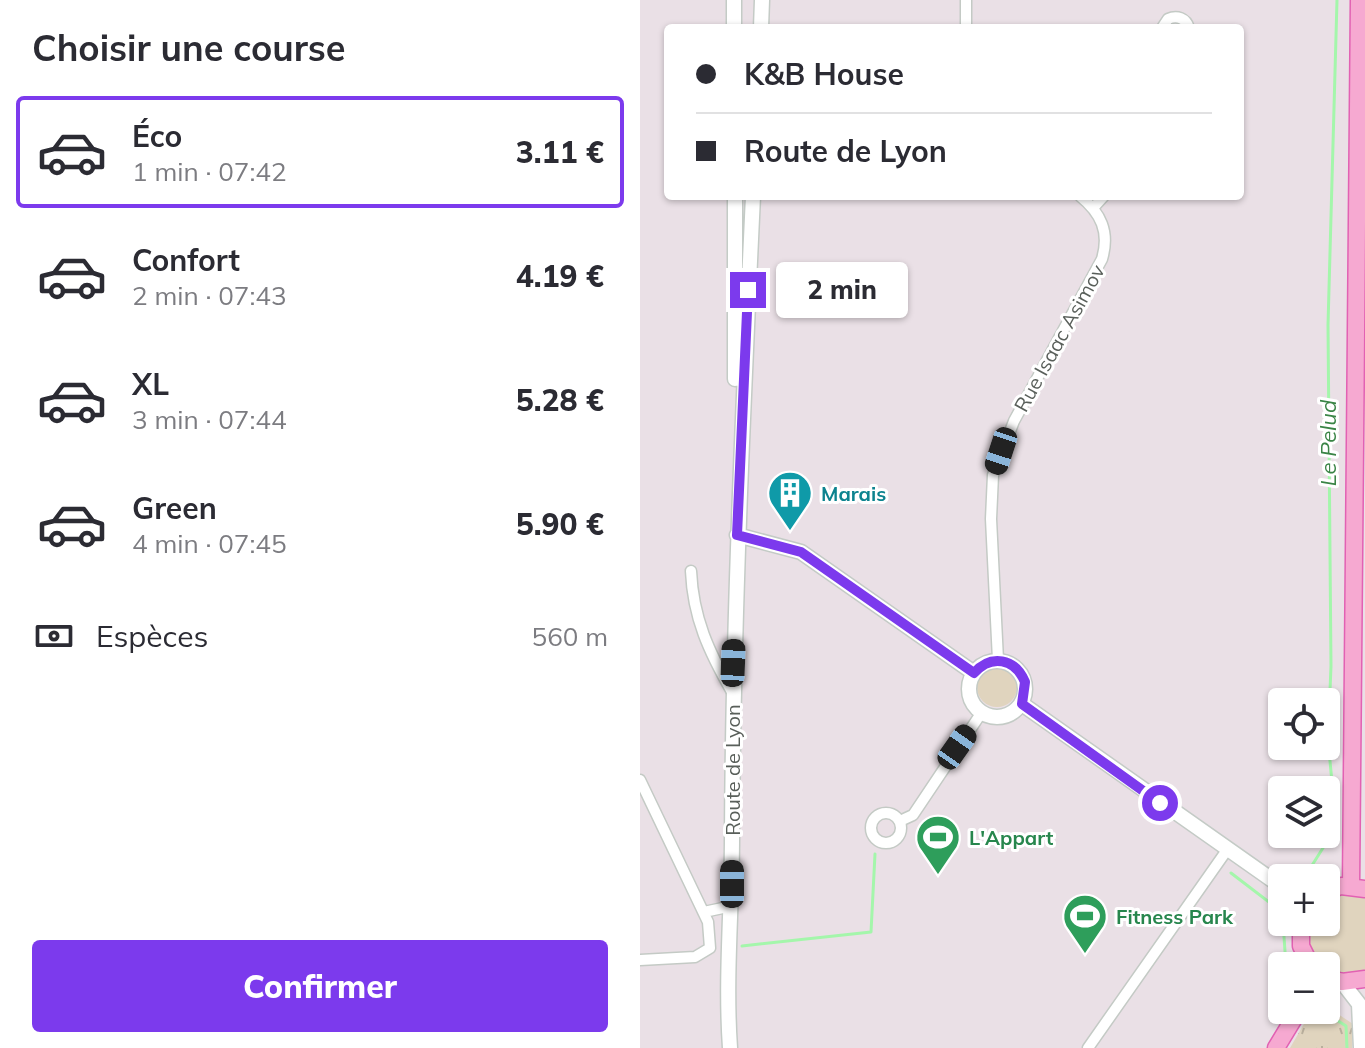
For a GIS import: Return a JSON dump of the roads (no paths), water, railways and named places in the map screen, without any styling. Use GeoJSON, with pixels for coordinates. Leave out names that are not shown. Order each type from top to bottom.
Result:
{"type":"FeatureCollection","features":[{"type":"Feature","properties":{"kind":"main road"},"geometry":{"type":"LineString","coordinates":[[734,0],[734,24]]}},
{"type":"Feature","properties":{"kind":"main road"},"geometry":{"type":"LineString","coordinates":[[761,24],[762,0]]}},
{"type":"Feature","properties":{"kind":"main road"},"geometry":{"type":"LineString","coordinates":[[1358,888],[1359,0]]}},
{"type":"Feature","properties":{"kind":"main road","name":"Route de Lyon"},"geometry":{"type":"LineString","coordinates":[[735,200],[737,535]]}},
{"type":"Feature","properties":{"kind":"main road","name":"Route de Lyon"},"geometry":{"type":"LineString","coordinates":[[731,956],[737,535],[753,200]]}},
{"type":"Feature","properties":{"kind":"main road"},"geometry":{"type":"LineString","coordinates":[[737,535],[801,552],[974,673]]}},
{"type":"Feature","properties":{"kind":"main road"},"geometry":{"type":"LineString","coordinates":[[998,660],[1007,662],[1022,673],[1026,691],[1022,704],[1001,717],[982,712],[969,694],[974,673],[980,666],[998,660]]}},
{"type":"Feature","properties":{"kind":"main road"},"geometry":{"type":"LineString","coordinates":[[1022,704],[1268,878]]}},
{"type":"Feature","properties":{"kind":"main road"},"geometry":{"type":"LineString","coordinates":[[730,1048],[727,986],[731,956]]}},
{"type":"Feature","properties":{"kind":"main road"},"geometry":{"type":"LineString","coordinates":[[731,956],[738,1048]]}},
{"type":"Feature","properties":{"kind":"main road"},"geometry":{"type":"LineString","coordinates":[[1340,979],[1365,979]]}},
{"type":"Feature","properties":{"kind":"main road"},"geometry":{"type":"LineString","coordinates":[[1340,988],[1359,1004],[1361,1048]]}},
{"type":"Feature","properties":{"kind":"main road"},"geometry":{"type":"LineString","coordinates":[[1274,1048],[1282,1024]]}},
{"type":"Feature","properties":{"kind":"main road"},"geometry":{"type":"LineString","coordinates":[[1274,1048],[1290,1024]]}},
{"type":"Feature","properties":{"kind":"street"},"geometry":{"type":"LineString","coordinates":[[966,0],[966,24]]}},
{"type":"Feature","properties":{"kind":"street"},"geometry":{"type":"LineString","coordinates":[[1165,24],[1168,19],[1177,17],[1187,24]]}},
{"type":"Feature","properties":{"kind":"street"},"geometry":{"type":"LineString","coordinates":[[1085,200],[1094,207],[1100,200]]}},
{"type":"Feature","properties":{"kind":"street","name":"Rue Isaac Asimov"},"geometry":{"type":"LineString","coordinates":[[998,660],[991,519],[993,475],[1014,421],[1102,259],[1106,229],[1094,207]]}},
{"type":"Feature","properties":{"kind":"street"},"geometry":{"type":"LineString","coordinates":[[691,571],[692,605],[706,646],[733,692]]}},
{"type":"Feature","properties":{"kind":"street"},"geometry":{"type":"LineString","coordinates":[[900,821],[913,815],[982,712]]}},
{"type":"Feature","properties":{"kind":"street"},"geometry":{"type":"LineString","coordinates":[[640,780],[704,912],[711,933],[710,948],[716,954],[731,956]]}},
{"type":"Feature","properties":{"kind":"street"},"geometry":{"type":"LineString","coordinates":[[1088,1048],[1227,850]]}},
{"type":"Feature","properties":{"kind":"street"},"geometry":{"type":"LineString","coordinates":[[704,912],[732,906]]}},
{"type":"Feature","properties":{"kind":"street"},"geometry":{"type":"LineString","coordinates":[[640,960],[695,957],[710,948]]}},
{"type":"Feature","properties":{"kind":"waterway","name":"Le Pelud"},"geometry":{"type":"LineString","coordinates":[[1313,864],[1328,840],[1335,814],[1328,740],[1331,666],[1328,325],[1337,0]]}},
{"type":"Feature","properties":{"kind":"waterway"},"geometry":{"type":"LineString","coordinates":[[742,946],[871,932],[875,854]]}},
{"type":"Feature","properties":{"kind":"waterway"},"geometry":{"type":"LineString","coordinates":[[1231,873],[1268,901]]}},
{"type":"Feature","properties":{"kind":"waterway","name":"Le Pelud"},"geometry":{"type":"LineString","coordinates":[[1284,936],[1285,952]]}},
{"type":"Feature","properties":{"kind":"waterway","name":"Le Pelud"},"geometry":{"type":"LineString","coordinates":[[1340,1022],[1346,1026],[1347,1048]]}},
{"type":"Feature","properties":{"kind":"place","name":"Marais"},"geometry":{"type":"Point","coordinates":[790,532]}},
{"type":"Feature","properties":{"kind":"place","name":"L'Appart"},"geometry":{"type":"Point","coordinates":[938,876]}},
{"type":"Feature","properties":{"kind":"place","name":"Fitness Park"},"geometry":{"type":"Point","coordinates":[1085,955]}}]}
